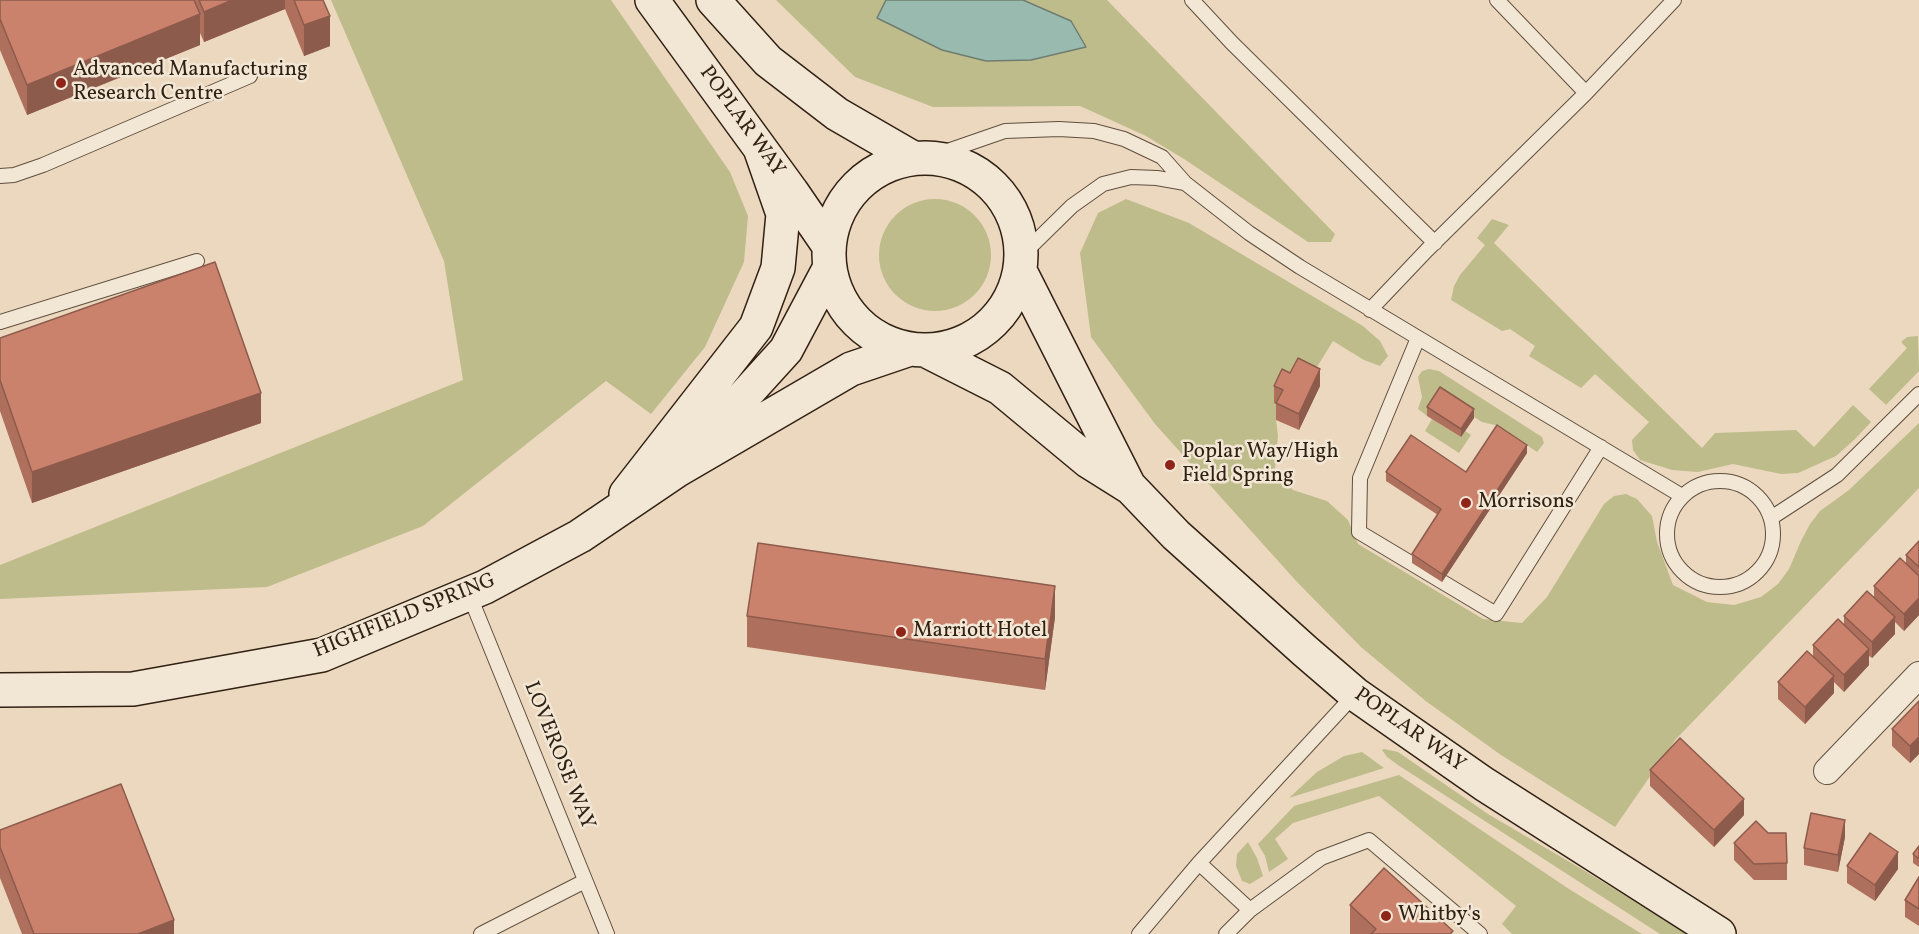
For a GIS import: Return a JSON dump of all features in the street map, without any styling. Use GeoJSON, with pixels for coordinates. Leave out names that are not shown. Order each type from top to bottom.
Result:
{"type":"FeatureCollection","features":[{"type":"Feature","properties":{"kind":"main road","name":"POPLAR WAY"},"geometry":{"type":"LineString","coordinates":[[652,0],[792,192],[829,257],[837,293],[847,312],[863,328],[887,343],[917,350],[1000,388],[1088,461],[1131,488],[1176,535],[1355,694],[1484,784],[1719,934]]}},
{"type":"Feature","properties":{"kind":"main road","name":"POPLAR WAY"},"geometry":{"type":"LineString","coordinates":[[713,0],[768,61],[837,114],[920,158]]}},
{"type":"Feature","properties":{"kind":"main road"},"geometry":{"type":"LineString","coordinates":[[606,519],[756,327],[778,268],[783,214],[761,151]]}},
{"type":"Feature","properties":{"kind":"main road","name":"POPLAR WAY"},"geometry":{"type":"LineString","coordinates":[[829,257],[834,222],[847,197],[861,181],[888,165],[920,158],[952,162],[978,174],[998,192],[1017,225],[1020,264],[1012,295],[996,319],[970,339],[948,348],[917,350]]}},
{"type":"Feature","properties":{"kind":"main road","name":"HIGHFIELD SPRING"},"geometry":{"type":"LineString","coordinates":[[676,471],[786,350],[829,257]]}},
{"type":"Feature","properties":{"kind":"main road","name":"POPLAR WAY"},"geometry":{"type":"LineString","coordinates":[[1020,264],[1131,488]]}},
{"type":"Feature","properties":{"kind":"main road","name":"HIGHFIELD SPRING"},"geometry":{"type":"LineString","coordinates":[[0,690],[133,689],[322,655],[484,587],[580,536],[676,471],[851,369],[917,350]]}},
{"type":"Feature","properties":{"kind":"street"},"geometry":{"type":"LineString","coordinates":[[1827,771],[1919,675]]}},
{"type":"Feature","properties":{"kind":"lane"},"geometry":{"type":"LineString","coordinates":[[1192,0],[1435,243]]}},
{"type":"Feature","properties":{"kind":"lane"},"geometry":{"type":"LineString","coordinates":[[1497,0],[1586,93]]}},
{"type":"Feature","properties":{"kind":"lane"},"geometry":{"type":"LineString","coordinates":[[1370,310],[1586,93],[1674,0]]}},
{"type":"Feature","properties":{"kind":"lane"},"geometry":{"type":"LineString","coordinates":[[0,176],[14,175],[43,165],[250,76]]}},
{"type":"Feature","properties":{"kind":"lane"},"geometry":{"type":"LineString","coordinates":[[920,158],[1005,131],[1059,129],[1094,131],[1124,139],[1162,157],[1185,183],[1249,233],[1370,310],[1682,496]]}},
{"type":"Feature","properties":{"kind":"lane"},"geometry":{"type":"LineString","coordinates":[[1020,264],[1072,206],[1103,184],[1131,177],[1157,178],[1185,183]]}},
{"type":"Feature","properties":{"kind":"lane"},"geometry":{"type":"LineString","coordinates":[[0,322],[197,261]]}},
{"type":"Feature","properties":{"kind":"lane"},"geometry":{"type":"LineString","coordinates":[[1418,338],[1360,478],[1359,532],[1496,614],[1601,447]]}},
{"type":"Feature","properties":{"kind":"lane"},"geometry":{"type":"LineString","coordinates":[[1771,518],[1837,475],[1919,394]]}},
{"type":"Feature","properties":{"kind":"lane"},"geometry":{"type":"LineString","coordinates":[[1715,480],[1734,482],[1751,490],[1764,503],[1771,518],[1773,536],[1770,555],[1758,572],[1742,583],[1725,588],[1694,582],[1679,570],[1669,554],[1665,536],[1668,517],[1682,496],[1697,485],[1715,480]]}},
{"type":"Feature","properties":{"kind":"lane","name":"LOVEROSE WAY"},"geometry":{"type":"LineString","coordinates":[[469,594],[607,934]]}},
{"type":"Feature","properties":{"kind":"lane"},"geometry":{"type":"LineString","coordinates":[[1139,934],[1199,863],[1355,694]]}},
{"type":"Feature","properties":{"kind":"lane"},"geometry":{"type":"LineString","coordinates":[[1226,934],[1250,910],[1321,858],[1369,840],[1480,934]]}},
{"type":"Feature","properties":{"kind":"lane"},"geometry":{"type":"LineString","coordinates":[[1199,863],[1250,910]]}},
{"type":"Feature","properties":{"kind":"lane"},"geometry":{"type":"LineString","coordinates":[[481,934],[585,881]]}},
{"type":"Feature","properties":{"kind":"shaded area"},"geometry":{"type":"Polygon","coordinates":[[[331,0],[611,0],[730,172],[748,216],[744,262],[705,347],[651,414],[606,381],[423,526],[267,587],[0,599],[0,565],[463,380],[444,261],[331,0]]]}},
{"type":"Feature","properties":{"kind":"shaded area"},"geometry":{"type":"Polygon","coordinates":[[[776,0],[1107,0],[1335,234],[1331,242],[1308,242],[1146,136],[1080,106],[933,107],[855,77],[776,0]]]}},
{"type":"Feature","properties":{"kind":"shaded area"},"geometry":{"type":"Polygon","coordinates":[[[935,199],[956,204],[974,216],[986,234],[991,255],[986,276],[974,294],[956,306],[935,311],[914,306],[896,294],[884,276],[879,255],[884,234],[896,216],[914,204],[935,199]]]}},
{"type":"Feature","properties":{"kind":"shaded area"},"geometry":{"type":"Polygon","coordinates":[[[1126,199],[1189,223],[1363,326],[1380,341],[1388,356],[1380,366],[1364,360],[1333,341],[1309,380],[1283,407],[1276,420],[1278,435],[1275,470],[1293,490],[1327,501],[1348,520],[1358,544],[1483,619],[1522,623],[1547,597],[1604,504],[1614,496],[1626,494],[1637,499],[1652,516],[1657,542],[1673,585],[1707,602],[1734,605],[1761,597],[1778,584],[1789,569],[1810,524],[1820,511],[1849,490],[1919,423],[1919,488],[1676,739],[1615,827],[1501,755],[1427,702],[1361,647],[1297,582],[1155,424],[1091,337],[1080,253],[1098,213],[1126,199]]]}},
{"type":"Feature","properties":{"kind":"shaded area"},"geometry":{"type":"Polygon","coordinates":[[[1492,219],[1509,225],[1494,243],[1702,448],[1715,433],[1796,430],[1814,447],[1853,405],[1871,422],[1836,456],[1798,473],[1781,474],[1733,464],[1698,472],[1672,470],[1640,460],[1633,450],[1632,440],[1649,422],[1595,374],[1581,388],[1529,356],[1535,346],[1510,329],[1502,331],[1451,300],[1454,286],[1460,275],[1485,245],[1477,238],[1492,219]]]}},
{"type":"Feature","properties":{"kind":"shaded area"},"geometry":{"type":"Polygon","coordinates":[[[1918,336],[1919,371],[1886,405],[1869,389],[1907,348],[1901,342],[1907,337],[1918,336]]]}},
{"type":"Feature","properties":{"kind":"shaded area"},"geometry":{"type":"Polygon","coordinates":[[[1429,369],[1439,371],[1542,437],[1544,443],[1537,452],[1499,426],[1482,422],[1440,396],[1427,416],[1418,409],[1422,397],[1418,377],[1422,371],[1429,369]]]}},
{"type":"Feature","properties":{"kind":"shaded area"},"geometry":{"type":"Polygon","coordinates":[[[1432,419],[1461,437],[1465,431],[1471,435],[1459,453],[1425,431],[1432,419]]]}},
{"type":"Feature","properties":{"kind":"shaded area"},"geometry":{"type":"Polygon","coordinates":[[[1382,750],[1398,752],[1488,814],[1687,934],[1660,934],[1398,765],[1387,757],[1382,750]]]}},
{"type":"Feature","properties":{"kind":"shaded area"},"geometry":{"type":"Polygon","coordinates":[[[1362,752],[1384,768],[1289,798],[1317,772],[1344,756],[1362,752]]]}},
{"type":"Feature","properties":{"kind":"shaded area"},"geometry":{"type":"Polygon","coordinates":[[[1399,775],[1569,889],[1642,934],[1512,934],[1502,924],[1516,906],[1379,796],[1293,823],[1275,839],[1288,859],[1269,872],[1265,856],[1258,844],[1294,806],[1399,775]]]}},
{"type":"Feature","properties":{"kind":"shaded area"},"geometry":{"type":"Polygon","coordinates":[[[1248,842],[1263,876],[1250,884],[1242,881],[1236,866],[1237,854],[1248,842]]]}},
{"type":"Feature","properties":{"kind":"water"},"geometry":{"type":"Polygon","coordinates":[[[886,0],[1023,0],[1071,21],[1086,47],[1031,60],[986,61],[942,50],[877,18],[886,0]]]}},
{"type":"Feature","properties":{"kind":"building","name":"Advanced Manufacturing Research Centre"},"geometry":{"type":"Polygon","coordinates":[[[0,0],[194,0],[200,14],[27,85],[0,19],[0,0]]]}},
{"type":"Feature","properties":{"kind":"building"},"geometry":{"type":"Polygon","coordinates":[[[199,0],[232,0],[204,12],[199,0]]]}},
{"type":"Feature","properties":{"kind":"building"},"geometry":{"type":"Polygon","coordinates":[[[294,0],[323,0],[330,16],[304,25],[294,0]]]}},
{"type":"Feature","properties":{"kind":"building"},"geometry":{"type":"Polygon","coordinates":[[[215,262],[261,393],[32,472],[0,380],[0,338],[215,262]]]}},
{"type":"Feature","properties":{"kind":"building"},"geometry":{"type":"Polygon","coordinates":[[[1298,358],[1320,369],[1299,414],[1276,403],[1283,390],[1274,386],[1282,369],[1290,373],[1298,358]]]}},
{"type":"Feature","properties":{"kind":"building"},"geometry":{"type":"Polygon","coordinates":[[[1440,387],[1474,409],[1461,429],[1427,407],[1440,387]]]}},
{"type":"Feature","properties":{"kind":"building"},"geometry":{"type":"Polygon","coordinates":[[[1497,425],[1527,445],[1442,574],[1412,554],[1441,509],[1386,472],[1411,435],[1466,472],[1497,425]]]}},
{"type":"Feature","properties":{"kind":"building"},"geometry":{"type":"Polygon","coordinates":[[[1919,541],[1919,567],[1906,555],[1919,541]]]}},
{"type":"Feature","properties":{"kind":"building"},"geometry":{"type":"Polygon","coordinates":[[[758,543],[1055,586],[1045,659],[747,616],[758,543]]]}},
{"type":"Feature","properties":{"kind":"building"},"geometry":{"type":"Polygon","coordinates":[[[1900,558],[1919,576],[1919,598],[1904,614],[1874,586],[1900,558]]]}},
{"type":"Feature","properties":{"kind":"building"},"geometry":{"type":"Polygon","coordinates":[[[1867,591],[1895,617],[1872,642],[1844,616],[1867,591]]]}},
{"type":"Feature","properties":{"kind":"building"},"geometry":{"type":"Polygon","coordinates":[[[1838,619],[1869,649],[1844,675],[1813,645],[1838,619]]]}},
{"type":"Feature","properties":{"kind":"building"},"geometry":{"type":"Polygon","coordinates":[[[1807,651],[1834,676],[1805,707],[1778,682],[1807,651]]]}},
{"type":"Feature","properties":{"kind":"building"},"geometry":{"type":"Polygon","coordinates":[[[1919,701],[1919,737],[1910,746],[1892,729],[1919,701]]]}},
{"type":"Feature","properties":{"kind":"building"},"geometry":{"type":"Polygon","coordinates":[[[1680,738],[1744,799],[1714,830],[1650,770],[1680,738]]]}},
{"type":"Feature","properties":{"kind":"building"},"geometry":{"type":"Polygon","coordinates":[[[121,784],[174,920],[138,934],[34,934],[0,847],[0,830],[121,784]]]}},
{"type":"Feature","properties":{"kind":"building"},"geometry":{"type":"Polygon","coordinates":[[[1811,813],[1845,820],[1838,855],[1804,848],[1811,813]]]}},
{"type":"Feature","properties":{"kind":"building"},"geometry":{"type":"Polygon","coordinates":[[[1756,821],[1768,833],[1786,833],[1787,863],[1754,864],[1734,843],[1756,821]]]}},
{"type":"Feature","properties":{"kind":"building"},"geometry":{"type":"Polygon","coordinates":[[[1870,833],[1898,852],[1875,885],[1847,866],[1870,833]]]}},
{"type":"Feature","properties":{"kind":"building"},"geometry":{"type":"Polygon","coordinates":[[[1919,846],[1919,859],[1913,854],[1919,846]]]}},
{"type":"Feature","properties":{"kind":"building"},"geometry":{"type":"Polygon","coordinates":[[[1384,868],[1453,931],[1450,934],[1371,934],[1376,929],[1350,905],[1384,868]]]}},
{"type":"Feature","properties":{"kind":"building"},"geometry":{"type":"Polygon","coordinates":[[[1919,877],[1919,909],[1905,900],[1919,877]]]}},
{"type":"Feature","properties":{"kind":"place","name":"Advanced Manufacturing Research Centre"},"geometry":{"type":"Point","coordinates":[61,83]}},
{"type":"Feature","properties":{"kind":"place","name":"Poplar Way/High Field Spring"},"geometry":{"type":"Point","coordinates":[1170,465]}},
{"type":"Feature","properties":{"kind":"place","name":"Morrisons"},"geometry":{"type":"Point","coordinates":[1466,503]}},
{"type":"Feature","properties":{"kind":"place","name":"Marriott Hotel"},"geometry":{"type":"Point","coordinates":[901,632]}},
{"type":"Feature","properties":{"kind":"place","name":"Whitby's"},"geometry":{"type":"Point","coordinates":[1386,916]}}]}
